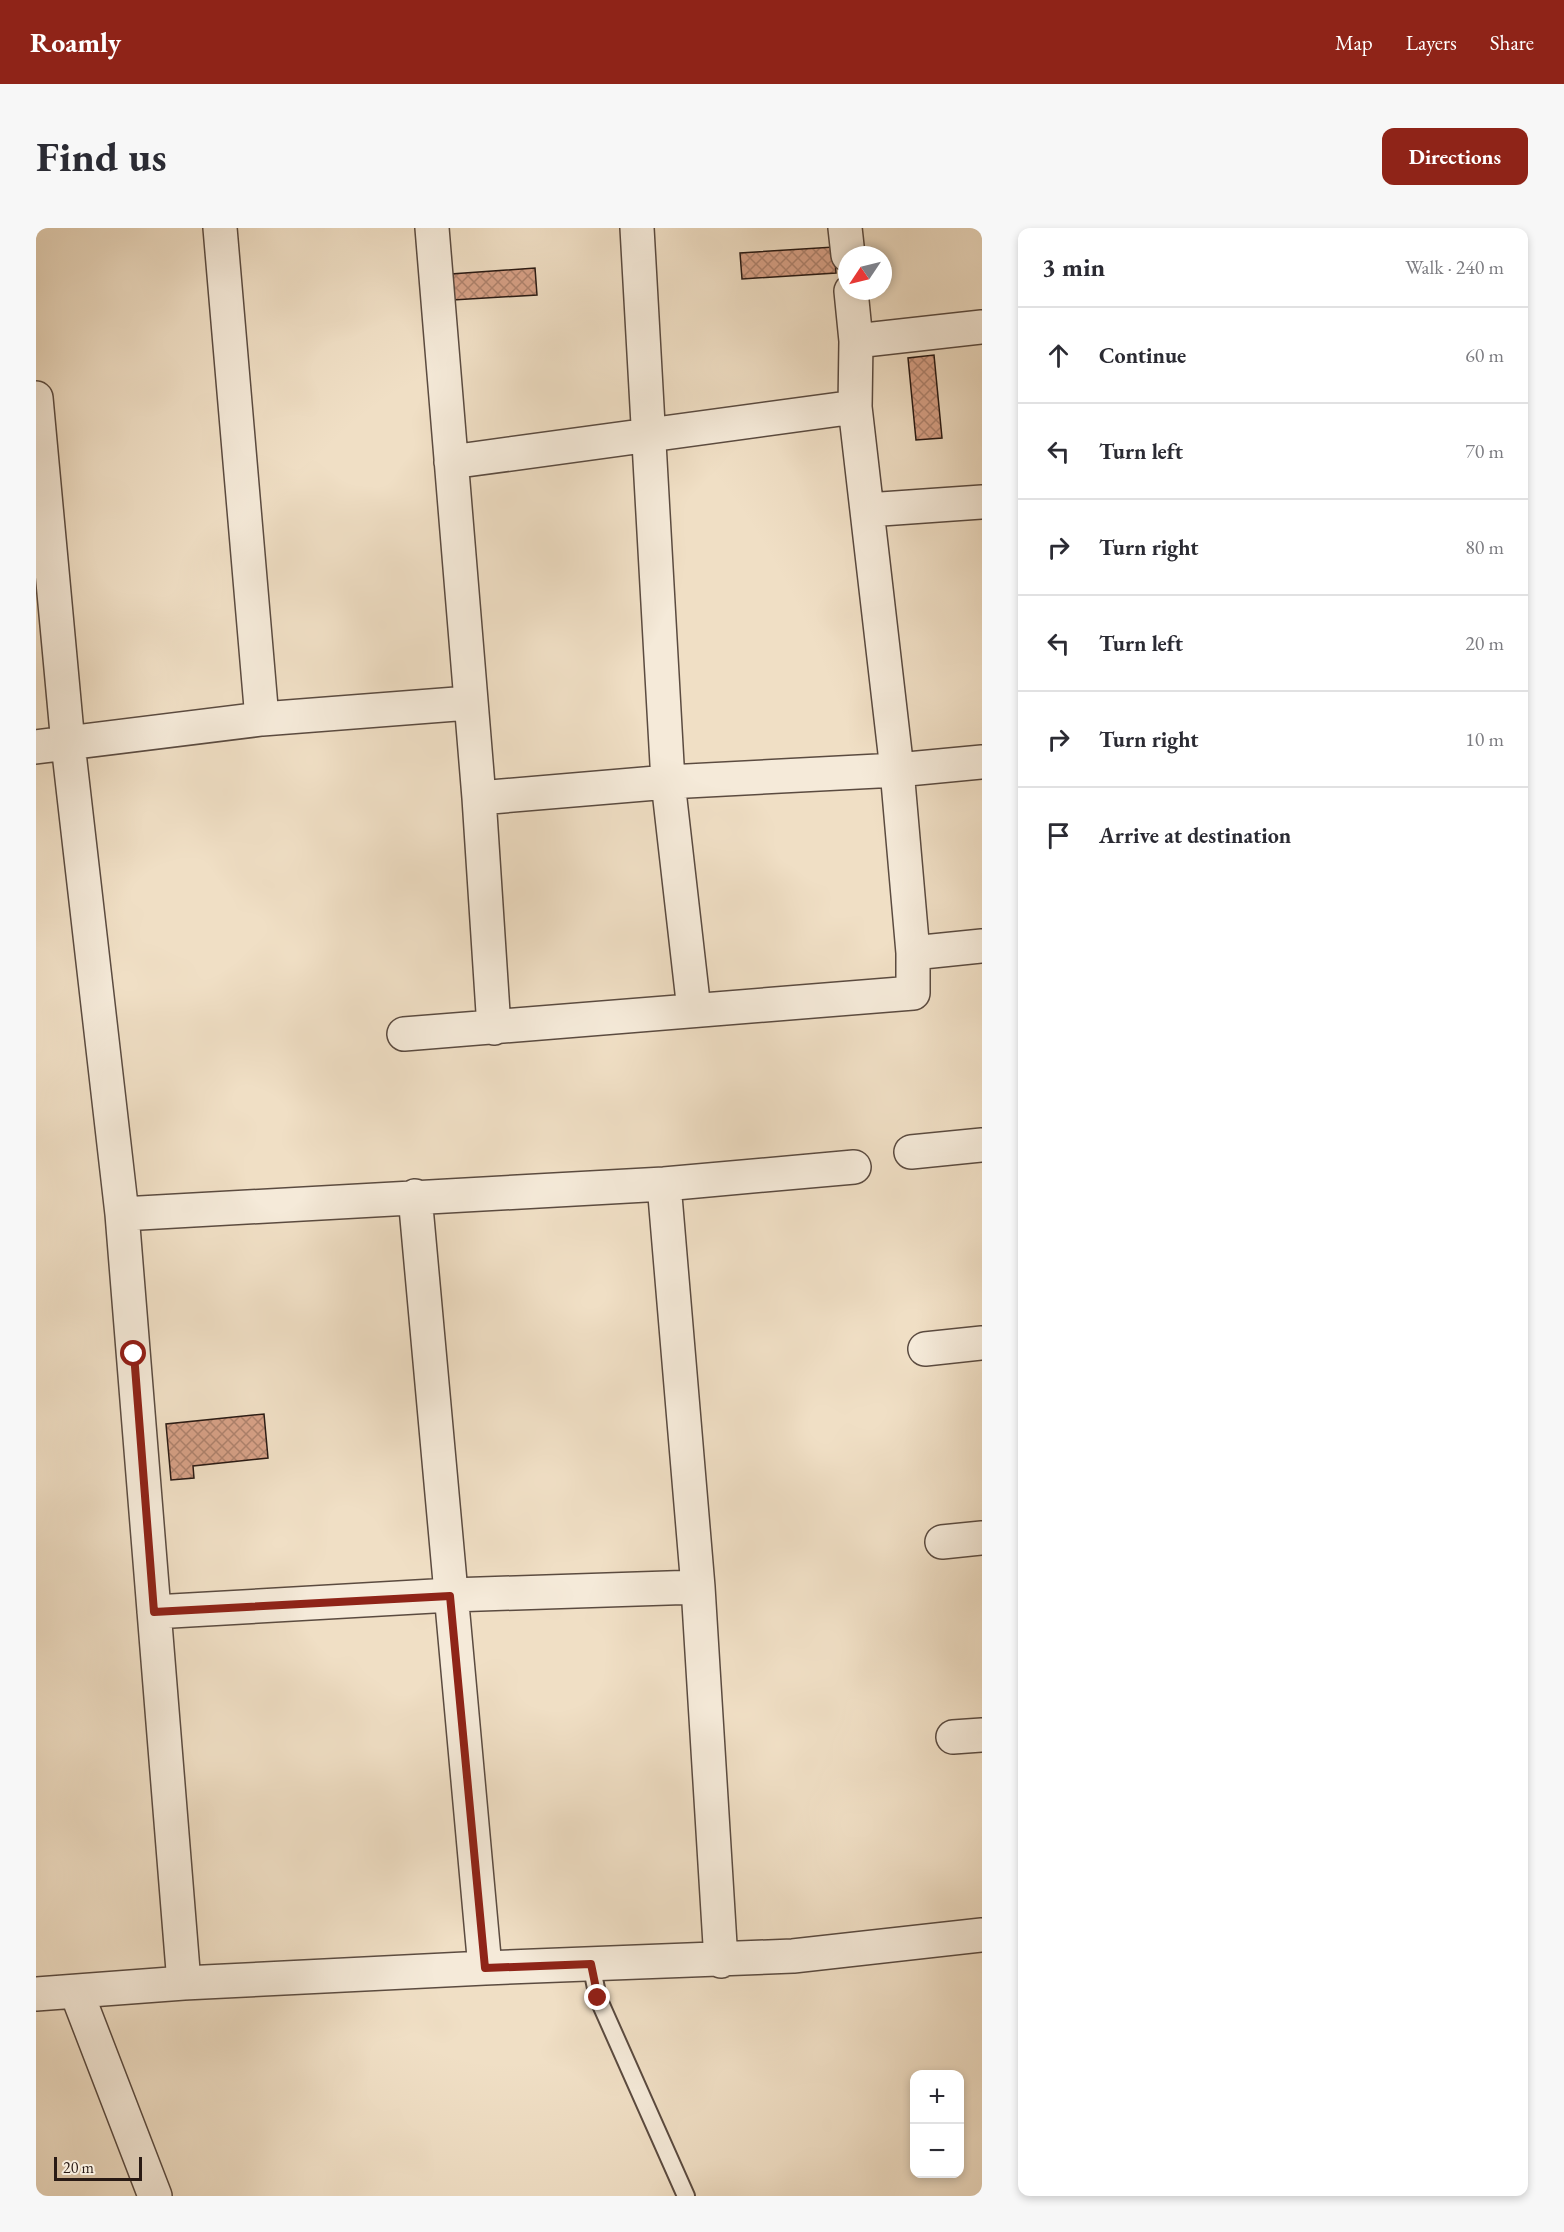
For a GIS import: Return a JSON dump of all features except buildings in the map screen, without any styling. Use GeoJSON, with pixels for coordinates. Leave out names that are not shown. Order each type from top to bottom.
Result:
{"type":"FeatureCollection","features":[{"type":"Feature","properties":{"kind":"street"},"geometry":{"type":"LineString","coordinates":[[220,228],[262,719]]}},
{"type":"Feature","properties":{"kind":"street"},"geometry":{"type":"LineString","coordinates":[[432,228],[478,798],[494,1028]]}},
{"type":"Feature","properties":{"kind":"street"},"geometry":{"type":"LineString","coordinates":[[637,228],[668,782],[694,1010]]}},
{"type":"Feature","properties":{"kind":"street"},"geometry":{"type":"LineString","coordinates":[[845,228],[847,246]]}},
{"type":"Feature","properties":{"kind":"street"},"geometry":{"type":"LineString","coordinates":[[404,1034],[913,993],[913,953],[897,770],[855,407],[856,341],[852,300]]}},
{"type":"Feature","properties":{"kind":"street"},"geometry":{"type":"LineString","coordinates":[[856,341],[982,327]]}},
{"type":"Feature","properties":{"kind":"street"},"geometry":{"type":"LineString","coordinates":[[36,398],[68,744],[122,1214],[184,1983]]}},
{"type":"Feature","properties":{"kind":"street"},"geometry":{"type":"LineString","coordinates":[[451,462],[855,407]]}},
{"type":"Feature","properties":{"kind":"street"},"geometry":{"type":"LineString","coordinates":[[867,510],[982,502]]}},
{"type":"Feature","properties":{"kind":"street"},"geometry":{"type":"LineString","coordinates":[[36,747],[262,719],[469,703]]}},
{"type":"Feature","properties":{"kind":"street"},"geometry":{"type":"LineString","coordinates":[[478,798],[668,782],[897,770],[982,762]]}},
{"type":"Feature","properties":{"kind":"street"},"geometry":{"type":"LineString","coordinates":[[913,953],[982,946]]}},
{"type":"Feature","properties":{"kind":"street"},"geometry":{"type":"LineString","coordinates":[[911,1152],[982,1145]]}},
{"type":"Feature","properties":{"kind":"street"},"geometry":{"type":"LineString","coordinates":[[122,1214],[664,1184],[855,1167]]}},
{"type":"Feature","properties":{"kind":"street"},"geometry":{"type":"LineString","coordinates":[[664,1184],[699,1587],[721,1961]]}},
{"type":"Feature","properties":{"kind":"street"},"geometry":{"type":"LineString","coordinates":[[415,1196],[485,1968]]}},
{"type":"Feature","properties":{"kind":"street"},"geometry":{"type":"LineString","coordinates":[[926,1348],[982,1342]]}},
{"type":"Feature","properties":{"kind":"street"},"geometry":{"type":"LineString","coordinates":[[942,1542],[982,1538]]}},
{"type":"Feature","properties":{"kind":"street"},"geometry":{"type":"LineString","coordinates":[[154,1612],[450,1596],[699,1587]]}},
{"type":"Feature","properties":{"kind":"street"},"geometry":{"type":"LineString","coordinates":[[36,1994],[184,1983],[485,1968],[721,1961],[793,1956],[982,1935]]}},
{"type":"Feature","properties":{"kind":"street"},"geometry":{"type":"LineString","coordinates":[[76,1991],[155,2196]]}},
{"type":"Feature","properties":{"kind":"lane"},"geometry":{"type":"LineString","coordinates":[[591,1964],[598,1998],[686,2196]]}},
{"type":"Feature","properties":{"kind":"route"},"geometry":{"type":"LineString","coordinates":[[134,1354],[154,1612],[450,1596],[485,1968],[591,1964],[598,1998]]}}]}
